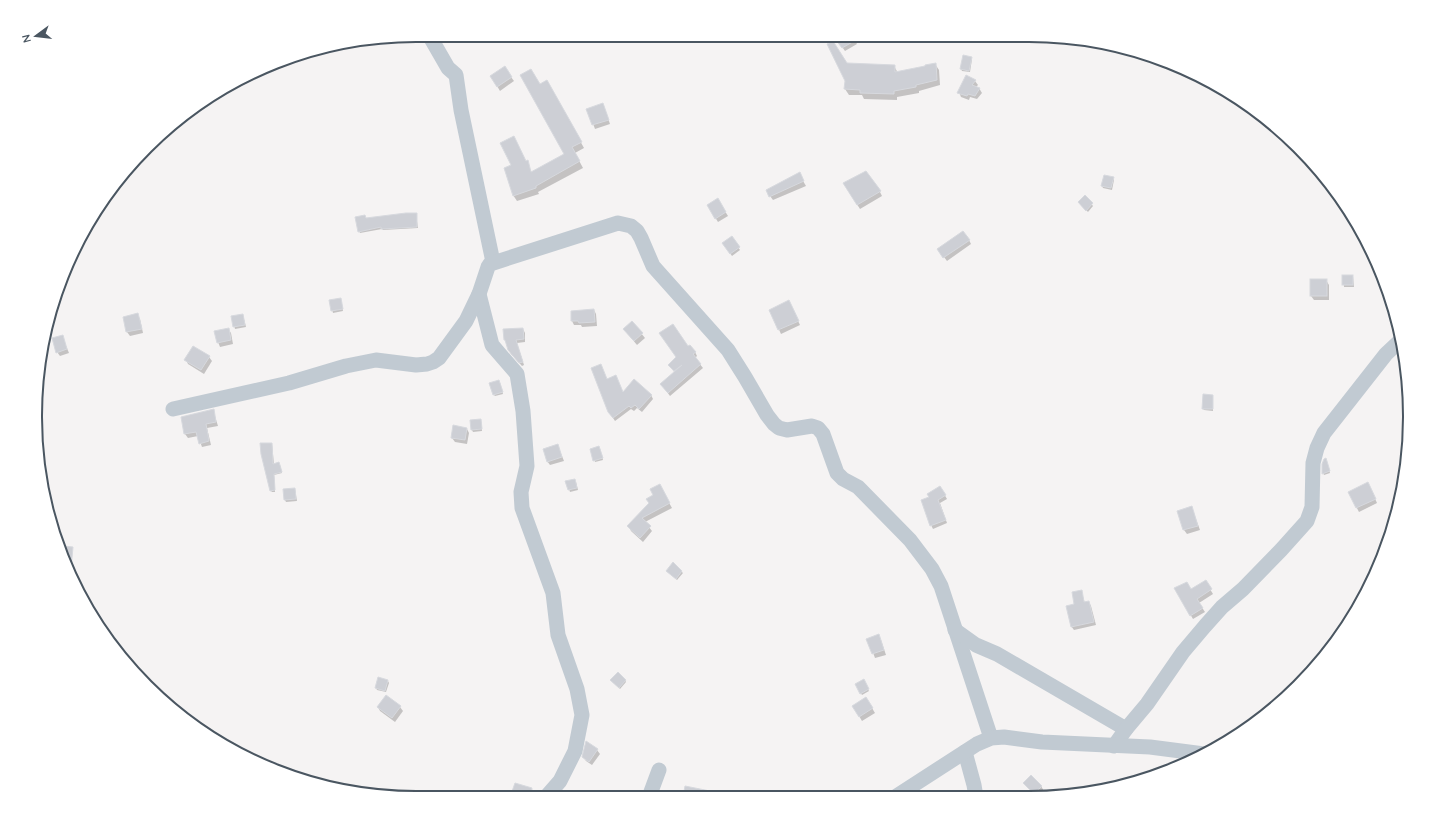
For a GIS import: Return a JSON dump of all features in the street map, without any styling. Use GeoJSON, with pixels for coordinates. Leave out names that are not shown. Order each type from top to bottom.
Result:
{"type":"FeatureCollection","features":[{"type":"Feature","properties":{"kind":"street"},"geometry":{"type":"LineString","coordinates":[[434,42],[448,68],[456,75],[461,110],[493,262]]}},
{"type":"Feature","properties":{"kind":"street"},"geometry":{"type":"LineString","coordinates":[[174,409],[289,383],[346,366],[376,360],[416,365],[433,362],[439,358],[466,321],[479,294],[488,267],[493,262],[618,223],[631,226],[642,238],[653,266],[728,350],[774,424],[779,428],[787,430],[812,426],[818,428],[822,434],[837,473],[843,479],[858,487],[910,540],[932,569],[941,586],[991,738]]}},
{"type":"Feature","properties":{"kind":"street"},"geometry":{"type":"LineString","coordinates":[[479,294],[492,345],[517,374],[523,411],[527,466],[521,492],[522,508],[553,593],[558,635],[577,689],[582,715],[574,751],[560,780],[551,791]]}},
{"type":"Feature","properties":{"kind":"street"},"geometry":{"type":"LineString","coordinates":[[1114,746],[1205,626],[1222,607],[1243,589],[1306,521],[1312,507],[1313,463],[1316,448],[1324,433],[1386,354],[1396,344]]}},
{"type":"Feature","properties":{"kind":"street"},"geometry":{"type":"LineString","coordinates":[[955,630],[976,645],[997,654],[1126,729]]}},
{"type":"Feature","properties":{"kind":"street"},"geometry":{"type":"LineString","coordinates":[[904,791],[977,744],[991,738],[1004,737],[1042,742],[1150,747],[1193,753]]}},
{"type":"Feature","properties":{"kind":"street"},"geometry":{"type":"LineString","coordinates":[[965,752],[975,791]]}},
{"type":"Feature","properties":{"kind":"street"},"geometry":{"type":"LineString","coordinates":[[650,791],[659,770]]}},
{"type":"Feature","properties":{"kind":"building"},"geometry":{"type":"Polygon","coordinates":[[[834,42],[847,63],[895,65],[895,72],[936,63],[937,80],[916,85],[916,87],[894,91],[894,94],[860,93],[860,90],[844,89],[845,81],[827,44],[834,42]]]}},
{"type":"Feature","properties":{"kind":"building"},"geometry":{"type":"Polygon","coordinates":[[[838,42],[852,42],[842,48],[838,42]]]}},
{"type":"Feature","properties":{"kind":"building"},"geometry":{"type":"Polygon","coordinates":[[[963,55],[972,57],[969,71],[960,69],[963,55]]]}},
{"type":"Feature","properties":{"kind":"building"},"geometry":{"type":"Polygon","coordinates":[[[505,66],[512,77],[497,87],[490,76],[505,66]]]}},
{"type":"Feature","properties":{"kind":"building"},"geometry":{"type":"Polygon","coordinates":[[[531,69],[540,84],[547,80],[582,142],[572,147],[580,161],[536,186],[536,188],[513,196],[504,168],[511,165],[500,143],[514,136],[526,161],[528,160],[531,172],[564,154],[520,75],[531,69]]]}},
{"type":"Feature","properties":{"kind":"building"},"geometry":{"type":"Polygon","coordinates":[[[966,75],[976,80],[972,85],[980,88],[975,96],[968,94],[967,96],[957,93],[966,75]]]}},
{"type":"Feature","properties":{"kind":"building"},"geometry":{"type":"Polygon","coordinates":[[[603,103],[609,120],[592,125],[586,109],[603,103]]]}},
{"type":"Feature","properties":{"kind":"building"},"geometry":{"type":"Polygon","coordinates":[[[866,171],[881,191],[857,205],[843,183],[866,171]]]}},
{"type":"Feature","properties":{"kind":"building"},"geometry":{"type":"Polygon","coordinates":[[[800,172],[804,181],[769,197],[766,190],[800,172]]]}},
{"type":"Feature","properties":{"kind":"building"},"geometry":{"type":"Polygon","coordinates":[[[1104,175],[1114,177],[1111,188],[1101,186],[1104,175]]]}},
{"type":"Feature","properties":{"kind":"building"},"geometry":{"type":"Polygon","coordinates":[[[1085,195],[1093,203],[1086,211],[1078,202],[1085,195]]]}},
{"type":"Feature","properties":{"kind":"building"},"geometry":{"type":"Polygon","coordinates":[[[718,198],[726,212],[715,219],[707,205],[718,198]]]}},
{"type":"Feature","properties":{"kind":"building"},"geometry":{"type":"Polygon","coordinates":[[[417,213],[417,227],[381,229],[381,227],[358,232],[355,217],[365,215],[366,218],[417,213]]]}},
{"type":"Feature","properties":{"kind":"building"},"geometry":{"type":"Polygon","coordinates":[[[963,231],[970,240],[943,258],[937,249],[963,231]]]}},
{"type":"Feature","properties":{"kind":"building"},"geometry":{"type":"Polygon","coordinates":[[[732,236],[740,247],[730,254],[722,243],[732,236]]]}},
{"type":"Feature","properties":{"kind":"building"},"geometry":{"type":"Polygon","coordinates":[[[1342,275],[1353,275],[1353,285],[1342,285],[1342,275]]]}},
{"type":"Feature","properties":{"kind":"building"},"geometry":{"type":"Polygon","coordinates":[[[1310,279],[1327,279],[1327,296],[1310,296],[1310,279]]]}},
{"type":"Feature","properties":{"kind":"building"},"geometry":{"type":"Polygon","coordinates":[[[341,298],[343,309],[331,311],[329,300],[341,298]]]}},
{"type":"Feature","properties":{"kind":"building"},"geometry":{"type":"Polygon","coordinates":[[[789,300],[799,321],[778,330],[769,310],[789,300]]]}},
{"type":"Feature","properties":{"kind":"building"},"geometry":{"type":"Polygon","coordinates":[[[594,309],[595,322],[579,323],[578,321],[571,321],[571,311],[594,309]]]}},
{"type":"Feature","properties":{"kind":"building"},"geometry":{"type":"Polygon","coordinates":[[[138,313],[142,329],[126,332],[123,317],[138,313]]]}},
{"type":"Feature","properties":{"kind":"building"},"geometry":{"type":"Polygon","coordinates":[[[243,314],[245,325],[233,327],[231,316],[243,314]]]}},
{"type":"Feature","properties":{"kind":"building"},"geometry":{"type":"Polygon","coordinates":[[[632,321],[643,333],[634,341],[623,329],[632,321]]]}},
{"type":"Feature","properties":{"kind":"building"},"geometry":{"type":"Polygon","coordinates":[[[673,324],[688,346],[690,345],[696,352],[693,354],[701,364],[668,393],[660,384],[682,365],[674,371],[668,365],[676,357],[659,333],[673,324]]]}},
{"type":"Feature","properties":{"kind":"building"},"geometry":{"type":"Polygon","coordinates":[[[229,328],[231,340],[217,343],[214,331],[229,328]]]}},
{"type":"Feature","properties":{"kind":"building"},"geometry":{"type":"Polygon","coordinates":[[[523,328],[524,339],[516,340],[523,362],[519,363],[508,350],[504,340],[503,329],[523,328]]]}},
{"type":"Feature","properties":{"kind":"building"},"geometry":{"type":"Polygon","coordinates":[[[63,335],[67,349],[56,353],[52,338],[63,335]]]}},
{"type":"Feature","properties":{"kind":"building"},"geometry":{"type":"Polygon","coordinates":[[[193,346],[210,356],[201,370],[184,360],[193,346]]]}},
{"type":"Feature","properties":{"kind":"building"},"geometry":{"type":"Polygon","coordinates":[[[601,364],[607,379],[616,375],[623,392],[634,379],[652,395],[639,409],[635,405],[631,408],[629,406],[613,418],[608,412],[591,368],[601,364]]]}},
{"type":"Feature","properties":{"kind":"building"},"geometry":{"type":"Polygon","coordinates":[[[499,380],[503,392],[493,395],[489,383],[499,380]]]}},
{"type":"Feature","properties":{"kind":"building"},"geometry":{"type":"Polygon","coordinates":[[[1203,394],[1213,395],[1213,409],[1202,409],[1203,394]]]}},
{"type":"Feature","properties":{"kind":"building"},"geometry":{"type":"Polygon","coordinates":[[[214,409],[216,422],[206,424],[209,441],[199,444],[196,432],[184,434],[181,417],[214,409]]]}},
{"type":"Feature","properties":{"kind":"building"},"geometry":{"type":"Polygon","coordinates":[[[481,419],[482,429],[471,430],[470,420],[481,419]]]}},
{"type":"Feature","properties":{"kind":"building"},"geometry":{"type":"Polygon","coordinates":[[[453,425],[467,428],[465,440],[451,438],[453,425]]]}},
{"type":"Feature","properties":{"kind":"building"},"geometry":{"type":"Polygon","coordinates":[[[260,443],[272,443],[273,464],[279,462],[282,472],[274,474],[275,490],[270,491],[261,454],[260,443]]]}},
{"type":"Feature","properties":{"kind":"building"},"geometry":{"type":"Polygon","coordinates":[[[558,444],[562,457],[547,462],[543,449],[558,444]]]}},
{"type":"Feature","properties":{"kind":"building"},"geometry":{"type":"Polygon","coordinates":[[[599,446],[603,458],[593,461],[590,449],[599,446]]]}},
{"type":"Feature","properties":{"kind":"building"},"geometry":{"type":"Polygon","coordinates":[[[1326,458],[1330,471],[1322,474],[1322,464],[1326,458]]]}},
{"type":"Feature","properties":{"kind":"building"},"geometry":{"type":"Polygon","coordinates":[[[575,479],[577,488],[568,490],[565,481],[575,479]]]}},
{"type":"Feature","properties":{"kind":"building"},"geometry":{"type":"Polygon","coordinates":[[[1368,482],[1376,499],[1356,508],[1348,492],[1368,482]]]}},
{"type":"Feature","properties":{"kind":"building"},"geometry":{"type":"Polygon","coordinates":[[[660,484],[670,503],[642,518],[651,526],[640,538],[627,526],[649,503],[646,499],[653,495],[650,489],[660,484]]]}},
{"type":"Feature","properties":{"kind":"building"},"geometry":{"type":"Polygon","coordinates":[[[940,486],[946,495],[938,500],[946,520],[930,526],[921,500],[929,497],[927,494],[940,486]]]}},
{"type":"Feature","properties":{"kind":"building"},"geometry":{"type":"Polygon","coordinates":[[[295,488],[296,499],[284,500],[283,489],[295,488]]]}},
{"type":"Feature","properties":{"kind":"building"},"geometry":{"type":"Polygon","coordinates":[[[1192,506],[1198,526],[1183,530],[1177,511],[1192,506]]]}},
{"type":"Feature","properties":{"kind":"building"},"geometry":{"type":"Polygon","coordinates":[[[66,546],[73,547],[72,562],[66,546]]]}},
{"type":"Feature","properties":{"kind":"building"},"geometry":{"type":"Polygon","coordinates":[[[673,562],[682,571],[676,579],[666,571],[673,562]]]}},
{"type":"Feature","properties":{"kind":"building"},"geometry":{"type":"Polygon","coordinates":[[[1206,580],[1212,589],[1197,599],[1203,608],[1190,616],[1174,588],[1187,582],[1191,589],[1206,580]]]}},
{"type":"Feature","properties":{"kind":"building"},"geometry":{"type":"Polygon","coordinates":[[[1082,590],[1084,602],[1089,601],[1094,622],[1071,627],[1066,606],[1074,604],[1072,592],[1082,590]]]}},
{"type":"Feature","properties":{"kind":"building"},"geometry":{"type":"Polygon","coordinates":[[[879,634],[884,650],[872,654],[866,639],[879,634]]]}},
{"type":"Feature","properties":{"kind":"building"},"geometry":{"type":"Polygon","coordinates":[[[618,672],[626,680],[619,688],[610,680],[618,672]]]}},
{"type":"Feature","properties":{"kind":"building"},"geometry":{"type":"Polygon","coordinates":[[[378,677],[388,680],[385,691],[375,688],[378,677]]]}},
{"type":"Feature","properties":{"kind":"building"},"geometry":{"type":"Polygon","coordinates":[[[864,679],[869,689],[860,694],[855,684],[864,679]]]}},
{"type":"Feature","properties":{"kind":"building"},"geometry":{"type":"Polygon","coordinates":[[[386,695],[401,706],[392,718],[377,707],[386,695]]]}},
{"type":"Feature","properties":{"kind":"building"},"geometry":{"type":"Polygon","coordinates":[[[866,697],[873,708],[859,717],[852,706],[866,697]]]}},
{"type":"Feature","properties":{"kind":"building"},"geometry":{"type":"Polygon","coordinates":[[[586,741],[598,749],[589,762],[582,757],[586,741]]]}},
{"type":"Feature","properties":{"kind":"building"},"geometry":{"type":"Polygon","coordinates":[[[1031,775],[1042,786],[1037,791],[1031,791],[1023,783],[1031,775]]]}},
{"type":"Feature","properties":{"kind":"building"},"geometry":{"type":"Polygon","coordinates":[[[515,783],[532,788],[531,791],[512,791],[515,783]]]}},
{"type":"Feature","properties":{"kind":"building"},"geometry":{"type":"Polygon","coordinates":[[[685,786],[710,791],[684,791],[685,786]]]}}]}
